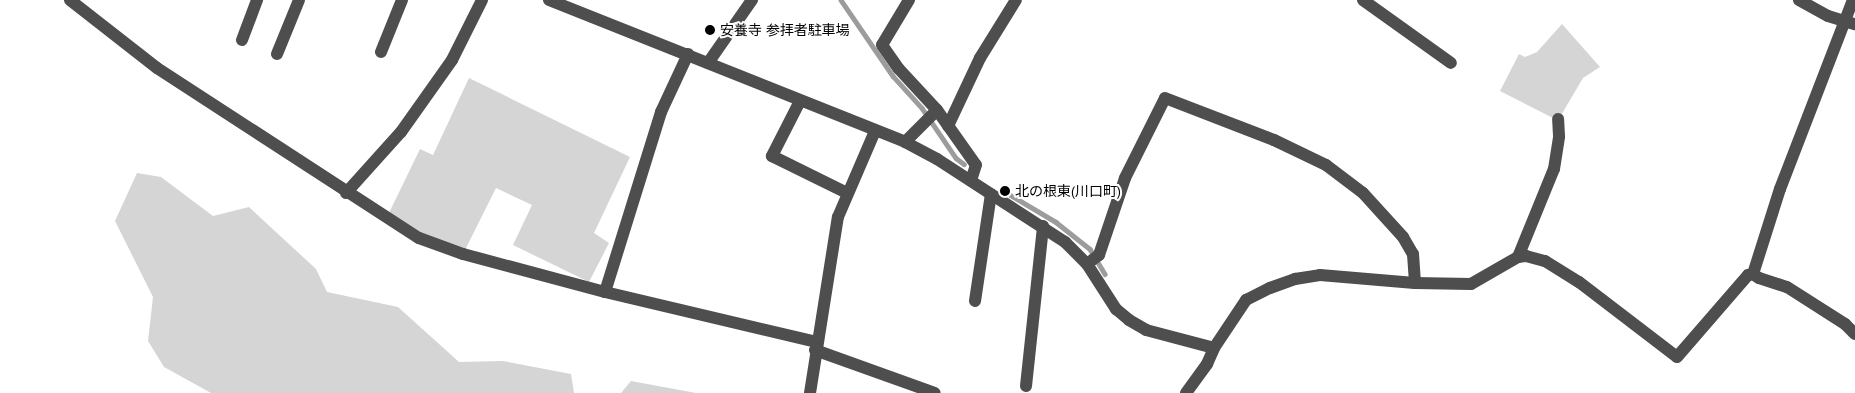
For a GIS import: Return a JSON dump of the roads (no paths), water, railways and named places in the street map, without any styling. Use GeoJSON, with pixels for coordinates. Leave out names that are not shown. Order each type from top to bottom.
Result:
{"type":"FeatureCollection","features":[{"type":"Feature","properties":{"kind":"street"},"geometry":{"type":"LineString","coordinates":[[70,0],[156,68],[346,193],[419,238],[463,254],[816,346],[935,393]]}},
{"type":"Feature","properties":{"kind":"street"},"geometry":{"type":"LineString","coordinates":[[242,40],[257,0]]}},
{"type":"Feature","properties":{"kind":"street"},"geometry":{"type":"LineString","coordinates":[[277,54],[298,0]]}},
{"type":"Feature","properties":{"kind":"street"},"geometry":{"type":"LineString","coordinates":[[380,52],[402,0]]}},
{"type":"Feature","properties":{"kind":"street"},"geometry":{"type":"LineString","coordinates":[[346,193],[407,124],[452,60],[482,0]]}},
{"type":"Feature","properties":{"kind":"street"},"geometry":{"type":"LineString","coordinates":[[549,0],[905,142],[971,180],[1093,260],[1116,309],[1129,320],[1146,330],[1214,348]]}},
{"type":"Feature","properties":{"kind":"street"},"geometry":{"type":"LineString","coordinates":[[708,63],[752,0]]}},
{"type":"Feature","properties":{"kind":"street"},"geometry":{"type":"LineString","coordinates":[[909,0],[882,45],[932,115],[948,126],[976,165],[971,180]]}},
{"type":"Feature","properties":{"kind":"street"},"geometry":{"type":"LineString","coordinates":[[948,126],[980,58],[1016,0]]}},
{"type":"Feature","properties":{"kind":"street"},"geometry":{"type":"LineString","coordinates":[[1364,0],[1452,63]]}},
{"type":"Feature","properties":{"kind":"street"},"geometry":{"type":"LineString","coordinates":[[1753,274],[1780,189],[1851,14],[1828,16],[1799,0]]}},
{"type":"Feature","properties":{"kind":"street"},"geometry":{"type":"LineString","coordinates":[[605,292],[661,112],[688,54]]}},
{"type":"Feature","properties":{"kind":"street"},"geometry":{"type":"LineString","coordinates":[[1093,260],[1125,178],[1165,98],[1274,140],[1326,164],[1362,193],[1403,237],[1413,254],[1415,283]]}},
{"type":"Feature","properties":{"kind":"street"},"geometry":{"type":"LineString","coordinates":[[800,101],[772,156],[847,193]]}},
{"type":"Feature","properties":{"kind":"street"},"geometry":{"type":"LineString","coordinates":[[905,142],[932,115]]}},
{"type":"Feature","properties":{"kind":"street"},"geometry":{"type":"LineString","coordinates":[[1518,257],[1554,169],[1559,136],[1558,119]]}},
{"type":"Feature","properties":{"kind":"street"},"geometry":{"type":"LineString","coordinates":[[810,393],[838,217],[875,131]]}},
{"type":"Feature","properties":{"kind":"street"},"geometry":{"type":"LineString","coordinates":[[975,301],[991,194]]}},
{"type":"Feature","properties":{"kind":"street"},"geometry":{"type":"LineString","coordinates":[[1026,386],[1043,226]]}},
{"type":"Feature","properties":{"kind":"street"},"geometry":{"type":"LineString","coordinates":[[1186,393],[1207,364],[1214,348],[1246,300],[1270,288],[1294,280],[1320,275],[1415,283],[1471,284],[1518,257],[1535,257],[1579,282],[1678,357],[1748,275],[1753,274]]}},
{"type":"Feature","properties":{"kind":"street"},"geometry":{"type":"LineString","coordinates":[[1753,274],[1759,278],[1787,287],[1845,324],[1855,334]]}},
{"type":"Feature","properties":{"kind":"waterway"},"geometry":{"type":"LineString","coordinates":[[841,0],[893,76],[922,108],[956,158],[964,164]]}},
{"type":"Feature","properties":{"kind":"waterway"},"geometry":{"type":"LineString","coordinates":[[1007,193],[1056,222],[1090,249],[1105,274]]}},
{"type":"Feature","properties":{"kind":"place","name":"安養寺 参拝者駐車場"},"geometry":{"type":"Point","coordinates":[710,30]}},
{"type":"Feature","properties":{"kind":"place","name":"北の根東(川口町)"},"geometry":{"type":"Point","coordinates":[1005,191]}}]}
